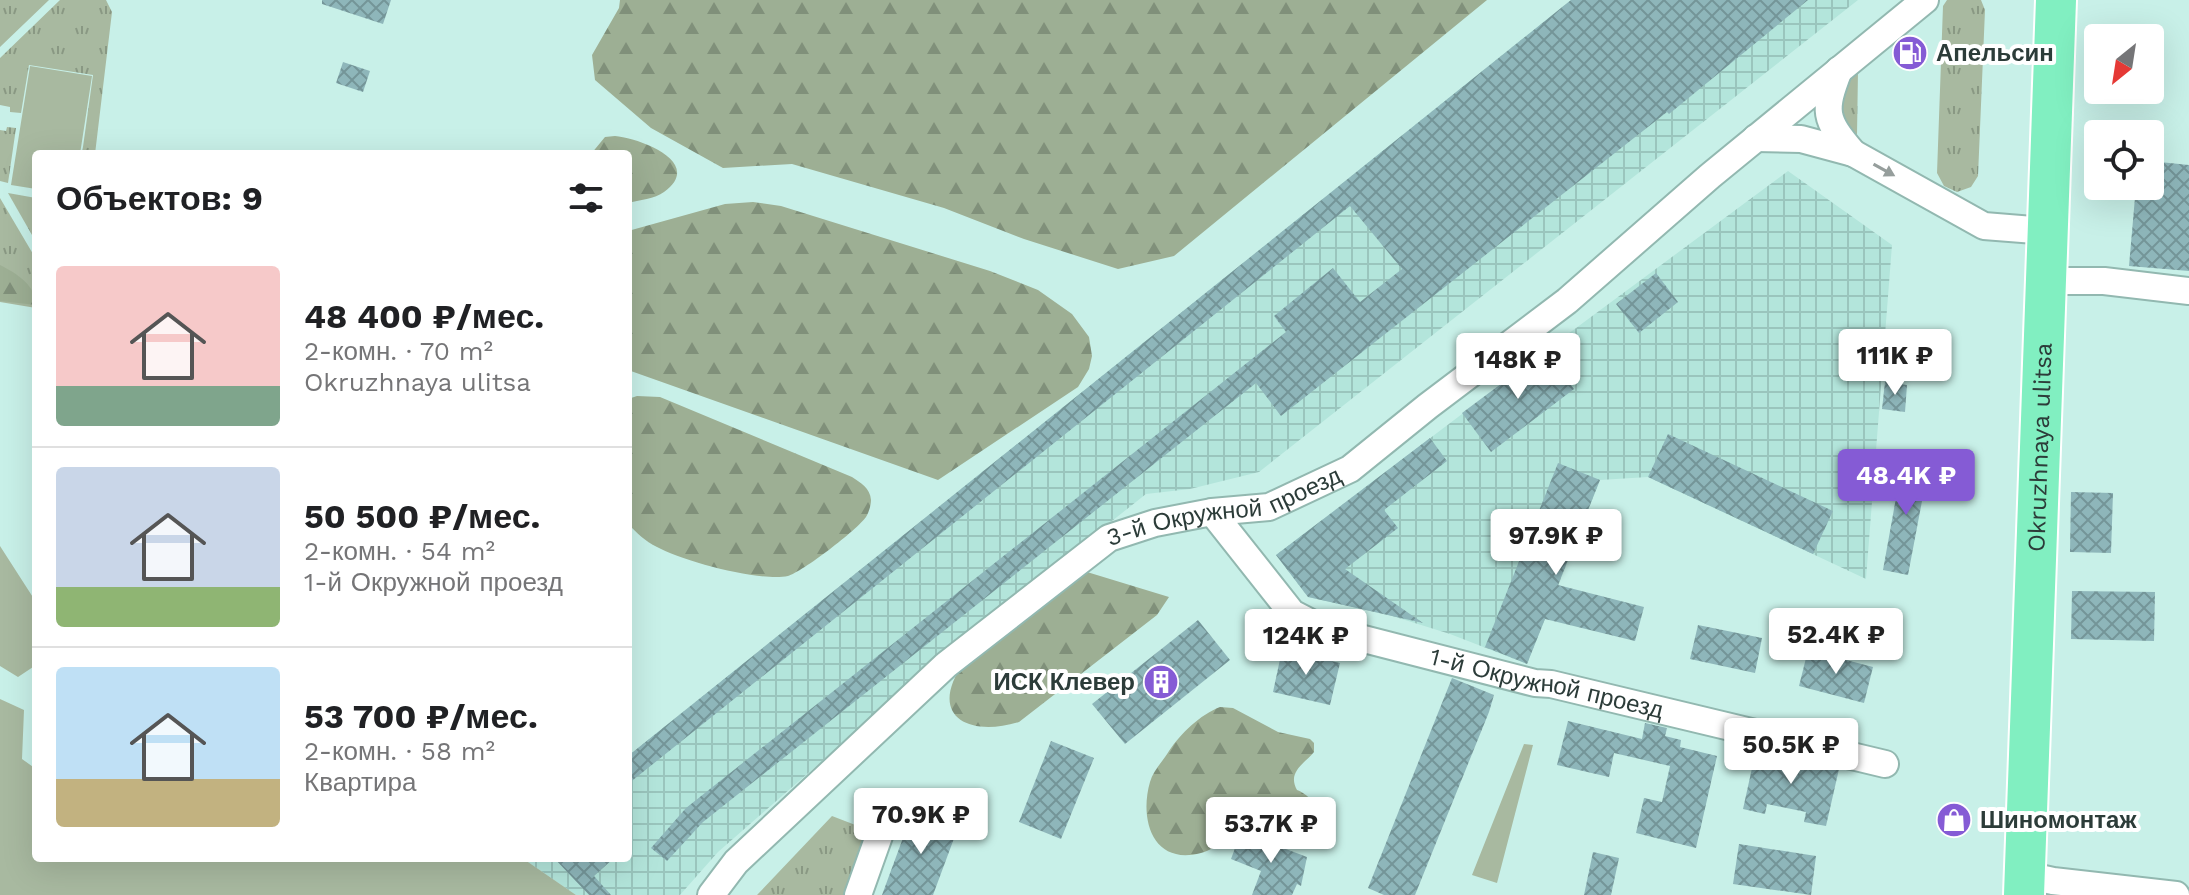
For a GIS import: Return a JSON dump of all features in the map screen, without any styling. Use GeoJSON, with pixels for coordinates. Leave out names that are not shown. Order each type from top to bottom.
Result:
{"type":"FeatureCollection","features":[{"type":"Feature","properties":{"kind":"main road","name":"Okruzhnaya ulitsa"},"geometry":{"type":"LineString","coordinates":[[2025,885],[2056,0]]}},
{"type":"Feature","properties":{"kind":"street","name":"3-й Окружной проезд"},"geometry":{"type":"LineString","coordinates":[[711,895],[736,862],[946,665],[1109,538],[1155,523],[1212,512],[1269,507],[1350,469],[1567,301],[1756,138],[1925,0]]}},
{"type":"Feature","properties":{"kind":"street"},"geometry":{"type":"LineString","coordinates":[[1839,70],[1828,98],[1832,128],[1853,153]]}},
{"type":"Feature","properties":{"kind":"street"},"geometry":{"type":"LineString","coordinates":[[1756,138],[1801,139],[1853,153],[1984,226],[2047,231]]}},
{"type":"Feature","properties":{"kind":"street"},"geometry":{"type":"LineString","coordinates":[[2045,281],[2104,281],[2189,291]]}},
{"type":"Feature","properties":{"kind":"street","name":"1-й Окружной проезд"},"geometry":{"type":"LineString","coordinates":[[1212,512],[1292,613],[1321,628],[1535,683],[1551,684],[1885,764]]}},
{"type":"Feature","properties":{"kind":"street"},"geometry":{"type":"LineString","coordinates":[[858,895],[884,822]]}},
{"type":"Feature","properties":{"kind":"street"},"geometry":{"type":"LineString","coordinates":[[2025,885],[2053,881],[2176,895]]}},
{"type":"Feature","properties":{"kind":"shaded area"},"geometry":{"type":"Polygon","coordinates":[[[1571,0],[1858,0],[1259,472],[1190,489],[1146,494],[943,655],[718,852],[680,895],[576,895],[528,862],[632,862],[632,753],[1571,0]]]}},
{"type":"Feature","properties":{"kind":"shaded area"},"geometry":{"type":"Polygon","coordinates":[[[1788,171],[1892,245],[1866,579],[1648,477],[1600,480],[1527,664],[1450,634],[1389,615],[1308,597],[1276,555],[1788,171]]]}},
{"type":"Feature","properties":{"kind":"green space"},"geometry":{"type":"Polygon","coordinates":[[[0,0],[49,0],[0,47],[0,0]]]}},
{"type":"Feature","properties":{"kind":"green space"},"geometry":{"type":"Polygon","coordinates":[[[60,0],[106,0],[112,12],[95,150],[83,150],[93,75],[29,65],[21,113],[10,112],[10,107],[0,105],[0,58],[60,0]]]}},
{"type":"Feature","properties":{"kind":"green space"},"geometry":{"type":"Polygon","coordinates":[[[620,0],[1487,0],[1174,256],[1118,269],[1024,239],[944,208],[792,164],[723,168],[651,128],[595,80],[592,55],[619,8],[620,0]]]}},
{"type":"Feature","properties":{"kind":"green space"},"geometry":{"type":"Polygon","coordinates":[[[1947,0],[1981,0],[1985,10],[1978,176],[1971,187],[1957,192],[1944,186],[1937,173],[1943,6],[1947,0]]]}},
{"type":"Feature","properties":{"kind":"green space"},"geometry":{"type":"Polygon","coordinates":[[[30,66],[92,76],[81,150],[32,150],[32,188],[11,185],[30,66]]]}},
{"type":"Feature","properties":{"kind":"green space"},"geometry":{"type":"Polygon","coordinates":[[[1858,71],[1857,135],[1844,118],[1840,103],[1845,88],[1858,71]]]}},
{"type":"Feature","properties":{"kind":"green space"},"geometry":{"type":"Polygon","coordinates":[[[7,127],[16,128],[8,183],[0,181],[0,130],[6,131],[7,127]]]}},
{"type":"Feature","properties":{"kind":"green space"},"geometry":{"type":"Polygon","coordinates":[[[605,137],[639,141],[664,154],[677,171],[675,181],[652,198],[632,202],[632,150],[594,150],[605,137]]]}},
{"type":"Feature","properties":{"kind":"green space"},"geometry":{"type":"Polygon","coordinates":[[[8,193],[32,197],[32,235],[8,193]]]}},
{"type":"Feature","properties":{"kind":"green space"},"geometry":{"type":"Polygon","coordinates":[[[0,198],[32,252],[32,307],[0,302],[0,198]]]}},
{"type":"Feature","properties":{"kind":"green space"},"geometry":{"type":"Polygon","coordinates":[[[753,202],[781,206],[990,271],[1038,290],[1072,314],[1089,337],[1092,356],[1089,369],[1078,387],[938,480],[632,371],[632,230],[725,204],[753,202]]]}},
{"type":"Feature","properties":{"kind":"green space"},"geometry":{"type":"Polygon","coordinates":[[[0,265],[29,286],[32,305],[0,301],[0,265]]]}},
{"type":"Feature","properties":{"kind":"green space"},"geometry":{"type":"Polygon","coordinates":[[[660,397],[852,477],[869,492],[871,502],[867,515],[829,550],[788,576],[759,576],[721,569],[669,553],[632,528],[632,398],[660,397]]]}},
{"type":"Feature","properties":{"kind":"green space"},"geometry":{"type":"Polygon","coordinates":[[[0,546],[32,596],[32,668],[18,677],[0,666],[0,546]]]}},
{"type":"Feature","properties":{"kind":"green space"},"geometry":{"type":"Polygon","coordinates":[[[1087,572],[1169,597],[1157,615],[1019,722],[983,727],[958,718],[951,708],[950,696],[954,680],[965,661],[1087,572]]]}},
{"type":"Feature","properties":{"kind":"green space"},"geometry":{"type":"Polygon","coordinates":[[[0,699],[24,710],[22,759],[32,766],[32,862],[528,862],[576,895],[0,895],[0,699]]]}},
{"type":"Feature","properties":{"kind":"green space"},"geometry":{"type":"Polygon","coordinates":[[[1220,707],[1233,708],[1278,732],[1310,739],[1314,743],[1314,752],[1295,773],[1294,784],[1316,808],[1315,826],[1303,835],[1249,827],[1201,853],[1171,853],[1153,837],[1149,825],[1147,796],[1150,782],[1158,766],[1185,731],[1220,707]]]}},
{"type":"Feature","properties":{"kind":"green space"},"geometry":{"type":"Polygon","coordinates":[[[1524,744],[1533,745],[1497,883],[1472,875],[1524,744]]]}},
{"type":"Feature","properties":{"kind":"green space"},"geometry":{"type":"Polygon","coordinates":[[[832,816],[871,831],[849,895],[757,895],[832,816]]]}},
{"type":"Feature","properties":{"kind":"building"},"geometry":{"type":"Polygon","coordinates":[[[322,0],[391,0],[383,24],[322,4],[322,0]]]}},
{"type":"Feature","properties":{"kind":"building"},"geometry":{"type":"Polygon","coordinates":[[[1571,0],[1808,0],[1669,114],[1667,112],[1281,416],[1256,383],[703,822],[667,861],[651,848],[686,808],[1286,332],[1274,316],[1333,268],[1360,302],[1402,269],[1350,206],[632,781],[632,753],[1571,0]]]}},
{"type":"Feature","properties":{"kind":"building"},"geometry":{"type":"Polygon","coordinates":[[[343,62],[370,71],[363,92],[336,83],[343,62]]]}},
{"type":"Feature","properties":{"kind":"building"},"geometry":{"type":"Polygon","coordinates":[[[2164,162],[2189,165],[2189,271],[2129,266],[2135,200],[2164,200],[2164,162]]]}},
{"type":"Feature","properties":{"kind":"building"},"geometry":{"type":"Polygon","coordinates":[[[1656,273],[1678,302],[1639,333],[1616,304],[1656,273]]]}},
{"type":"Feature","properties":{"kind":"building"},"geometry":{"type":"Polygon","coordinates":[[[1545,351],[1574,389],[1491,452],[1462,413],[1545,351]]]}},
{"type":"Feature","properties":{"kind":"building"},"geometry":{"type":"Polygon","coordinates":[[[1885,382],[1907,385],[1905,412],[1882,409],[1885,382]]]}},
{"type":"Feature","properties":{"kind":"building"},"geometry":{"type":"Polygon","coordinates":[[[1668,434],[1833,511],[1813,554],[1648,477],[1668,434]]]}},
{"type":"Feature","properties":{"kind":"building"},"geometry":{"type":"Polygon","coordinates":[[[1430,438],[1447,461],[1384,510],[1398,528],[1345,569],[1423,623],[1308,597],[1276,555],[1430,438]]]}},
{"type":"Feature","properties":{"kind":"building"},"geometry":{"type":"Polygon","coordinates":[[[1903,459],[1929,464],[1908,575],[1883,570],[1903,459]]]}},
{"type":"Feature","properties":{"kind":"building"},"geometry":{"type":"Polygon","coordinates":[[[1558,463],[1600,480],[1558,585],[1644,607],[1635,641],[1545,619],[1527,664],[1485,647],[1558,463]]]}},
{"type":"Feature","properties":{"kind":"building"},"geometry":{"type":"Polygon","coordinates":[[[2071,492],[2113,493],[2111,553],[2070,552],[2071,492]]]}},
{"type":"Feature","properties":{"kind":"building"},"geometry":{"type":"Polygon","coordinates":[[[2072,591],[2155,592],[2154,641],[2071,639],[2072,591]]]}},
{"type":"Feature","properties":{"kind":"building","name":"ИСК Клевер"},"geometry":{"type":"Polygon","coordinates":[[[1198,620],[1230,660],[1125,744],[1092,704],[1198,620]]]}},
{"type":"Feature","properties":{"kind":"building"},"geometry":{"type":"Polygon","coordinates":[[[1698,625],[1762,638],[1755,673],[1690,659],[1698,625]]]}},
{"type":"Feature","properties":{"kind":"building"},"geometry":{"type":"Polygon","coordinates":[[[1282,650],[1340,663],[1330,705],[1273,692],[1282,650]]]}},
{"type":"Feature","properties":{"kind":"building"},"geometry":{"type":"Polygon","coordinates":[[[1808,650],[1873,667],[1864,703],[1799,686],[1808,650]]]}},
{"type":"Feature","properties":{"kind":"building"},"geometry":{"type":"Polygon","coordinates":[[[1452,678],[1494,695],[1489,712],[1415,895],[1384,895],[1368,888],[1452,678]]]}},
{"type":"Feature","properties":{"kind":"building"},"geometry":{"type":"Polygon","coordinates":[[[1568,721],[1642,739],[1645,723],[1667,728],[1665,736],[1681,740],[1680,747],[1717,756],[1696,848],[1636,833],[1644,798],[1662,802],[1670,766],[1614,753],[1609,777],[1557,765],[1568,721]]]}},
{"type":"Feature","properties":{"kind":"building"},"geometry":{"type":"Polygon","coordinates":[[[1051,741],[1094,758],[1061,839],[1019,822],[1051,741]]]}},
{"type":"Feature","properties":{"kind":"building"},"geometry":{"type":"Polygon","coordinates":[[[1756,750],[1839,769],[1826,826],[1804,822],[1806,812],[1767,804],[1765,814],[1743,809],[1756,750]]]}},
{"type":"Feature","properties":{"kind":"building"},"geometry":{"type":"Polygon","coordinates":[[[914,808],[959,825],[933,895],[882,895],[914,808]]]}},
{"type":"Feature","properties":{"kind":"building"},"geometry":{"type":"Polygon","coordinates":[[[1241,832],[1307,857],[1301,886],[1297,884],[1292,895],[1252,895],[1261,871],[1231,859],[1241,832]]]}},
{"type":"Feature","properties":{"kind":"building"},"geometry":{"type":"Polygon","coordinates":[[[1739,844],[1816,856],[1811,895],[1733,884],[1739,844]]]}},
{"type":"Feature","properties":{"kind":"building"},"geometry":{"type":"Polygon","coordinates":[[[1593,852],[1619,858],[1611,895],[1584,895],[1593,852]]]}},
{"type":"Feature","properties":{"kind":"building"},"geometry":{"type":"Polygon","coordinates":[[[558,862],[610,862],[594,876],[611,895],[589,895],[558,862]]]}},
{"type":"Feature","properties":{"kind":"place","name":"Апельсин"},"geometry":{"type":"Point","coordinates":[1910,53]}},
{"type":"Feature","properties":{"kind":"place","name":"ИСК Клевер"},"geometry":{"type":"Point","coordinates":[1161,682]}},
{"type":"Feature","properties":{"kind":"place","name":"Шиномонтаж"},"geometry":{"type":"Point","coordinates":[1954,820]}}]}
